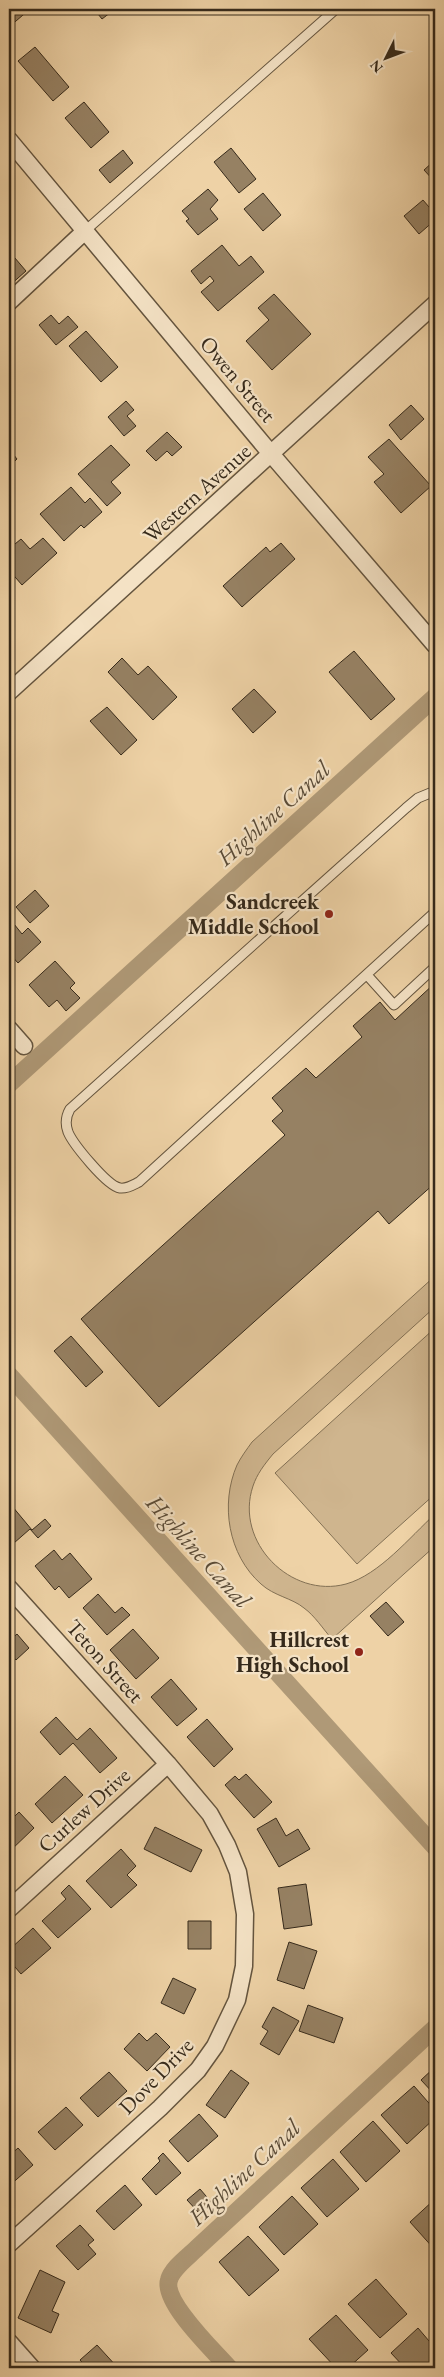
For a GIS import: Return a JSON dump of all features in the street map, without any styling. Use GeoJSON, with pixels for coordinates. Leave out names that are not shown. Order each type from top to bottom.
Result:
{"type":"FeatureCollection","features":[{"type":"Feature","properties":{"kind":"street","name":"Owen Street"},"geometry":{"type":"LineString","coordinates":[[9,140],[272,455],[435,645]]}},
{"type":"Feature","properties":{"kind":"street"},"geometry":{"type":"LineString","coordinates":[[9,302],[85,231]]}},
{"type":"Feature","properties":{"kind":"street","name":"Western Avenue"},"geometry":{"type":"LineString","coordinates":[[9,692],[272,455],[435,304]]}},
{"type":"Feature","properties":{"kind":"street"},"geometry":{"type":"LineString","coordinates":[[9,1029],[24,1046]]}},
{"type":"Feature","properties":{"kind":"street","name":"Teton Street"},"geometry":{"type":"LineString","coordinates":[[9,1588],[168,1764]]}},
{"type":"Feature","properties":{"kind":"street","name":"Curlew Drive"},"geometry":{"type":"LineString","coordinates":[[9,1910],[168,1764]]}},
{"type":"Feature","properties":{"kind":"street","name":"Dove Drive"},"geometry":{"type":"LineString","coordinates":[[9,2244],[160,2108],[198,2070],[215,2046],[237,2000],[244,1966],[244,1923],[238,1872],[227,1845],[210,1814],[168,1764]]}},
{"type":"Feature","properties":{"kind":"street"},"geometry":{"type":"LineString","coordinates":[[9,2342],[32,2368]]}},
{"type":"Feature","properties":{"kind":"lane"},"geometry":{"type":"LineString","coordinates":[[85,231],[336,9]]}},
{"type":"Feature","properties":{"kind":"lane"},"geometry":{"type":"LineString","coordinates":[[435,791],[418,798],[406,808],[70,1109],[66,1116],[68,1131],[75,1143],[109,1183],[120,1188],[134,1185],[435,912]]}},
{"type":"Feature","properties":{"kind":"lane"},"geometry":{"type":"LineString","coordinates":[[367,975],[394,1005],[435,967]]}},
{"type":"Feature","properties":{"kind":"shaded area"},"geometry":{"type":"Polygon","coordinates":[[[435,1276],[435,1307],[273,1454],[261,1470],[253,1486],[249,1507],[252,1527],[260,1546],[272,1562],[287,1574],[306,1583],[325,1586],[346,1584],[370,1572],[382,1564],[435,1514],[435,1546],[332,1639],[308,1611],[261,1584],[241,1559],[234,1544],[228,1512],[232,1480],[237,1465],[252,1442],[435,1276]]]}},
{"type":"Feature","properties":{"kind":"shaded area"},"geometry":{"type":"Polygon","coordinates":[[[435,1328],[435,1494],[357,1564],[275,1473],[435,1328]]]}},
{"type":"Feature","properties":{"kind":"building"},"geometry":{"type":"Polygon","coordinates":[[[9,9],[30,9],[9,27],[9,9]]]}},
{"type":"Feature","properties":{"kind":"building"},"geometry":{"type":"Polygon","coordinates":[[[94,9],[115,9],[102,19],[94,9]]]}},
{"type":"Feature","properties":{"kind":"building"},"geometry":{"type":"Polygon","coordinates":[[[35,47],[69,87],[53,101],[18,61],[35,47]]]}},
{"type":"Feature","properties":{"kind":"building"},"geometry":{"type":"Polygon","coordinates":[[[84,102],[109,132],[91,148],[65,118],[84,102]]]}},
{"type":"Feature","properties":{"kind":"building"},"geometry":{"type":"Polygon","coordinates":[[[231,148],[256,179],[239,193],[214,162],[231,148]]]}},
{"type":"Feature","properties":{"kind":"building"},"geometry":{"type":"Polygon","coordinates":[[[123,150],[133,163],[110,183],[99,170],[123,150]]]}},
{"type":"Feature","properties":{"kind":"building"},"geometry":{"type":"Polygon","coordinates":[[[435,160],[435,182],[424,170],[435,160]]]}},
{"type":"Feature","properties":{"kind":"building"},"geometry":{"type":"Polygon","coordinates":[[[208,189],[218,200],[210,209],[218,219],[198,235],[186,221],[189,219],[182,211],[208,189]]]}},
{"type":"Feature","properties":{"kind":"building"},"geometry":{"type":"Polygon","coordinates":[[[263,193],[281,215],[263,231],[244,209],[263,193]]]}},
{"type":"Feature","properties":{"kind":"building"},"geometry":{"type":"Polygon","coordinates":[[[423,200],[435,214],[435,220],[419,234],[404,216],[423,200]]]}},
{"type":"Feature","properties":{"kind":"building"},"geometry":{"type":"Polygon","coordinates":[[[222,245],[239,266],[251,256],[264,272],[218,311],[201,292],[214,281],[210,276],[201,284],[191,271],[222,245]]]}},
{"type":"Feature","properties":{"kind":"building"},"geometry":{"type":"Polygon","coordinates":[[[9,251],[26,271],[9,286],[9,251]]]}},
{"type":"Feature","properties":{"kind":"building"},"geometry":{"type":"Polygon","coordinates":[[[274,294],[311,334],[272,370],[246,341],[269,320],[258,308],[274,294]]]}},
{"type":"Feature","properties":{"kind":"building"},"geometry":{"type":"Polygon","coordinates":[[[51,315],[59,324],[68,316],[78,327],[56,345],[39,325],[51,315]]]}},
{"type":"Feature","properties":{"kind":"building"},"geometry":{"type":"Polygon","coordinates":[[[86,331],[118,367],[101,382],[69,346],[86,331]]]}},
{"type":"Feature","properties":{"kind":"building"},"geometry":{"type":"Polygon","coordinates":[[[126,401],[134,410],[127,416],[136,426],[124,436],[108,417],[126,401]]]}},
{"type":"Feature","properties":{"kind":"building"},"geometry":{"type":"Polygon","coordinates":[[[411,405],[424,419],[401,440],[389,425],[411,405]]]}},
{"type":"Feature","properties":{"kind":"building"},"geometry":{"type":"Polygon","coordinates":[[[167,432],[182,447],[172,456],[167,451],[156,461],[146,451],[167,432]]]}},
{"type":"Feature","properties":{"kind":"building"},"geometry":{"type":"Polygon","coordinates":[[[389,439],[431,486],[401,513],[374,482],[384,474],[368,457],[389,439]]]}},
{"type":"Feature","properties":{"kind":"building"},"geometry":{"type":"Polygon","coordinates":[[[111,445],[130,465],[111,482],[121,493],[107,506],[78,474],[111,445]]]}},
{"type":"Feature","properties":{"kind":"building"},"geometry":{"type":"Polygon","coordinates":[[[9,449],[17,459],[9,467],[9,449]]]}},
{"type":"Feature","properties":{"kind":"building"},"geometry":{"type":"Polygon","coordinates":[[[71,487],[85,503],[90,498],[102,512],[84,528],[81,525],[64,541],[40,514],[71,487]]]}},
{"type":"Feature","properties":{"kind":"building"},"geometry":{"type":"Polygon","coordinates":[[[43,538],[57,553],[22,585],[9,570],[9,549],[21,539],[30,549],[43,538]]]}},
{"type":"Feature","properties":{"kind":"building"},"geometry":{"type":"Polygon","coordinates":[[[281,543],[295,559],[242,607],[223,586],[266,547],[270,552],[281,543]]]}},
{"type":"Feature","properties":{"kind":"building"},"geometry":{"type":"Polygon","coordinates":[[[354,651],[395,699],[371,720],[329,672],[354,651]]]}},
{"type":"Feature","properties":{"kind":"building"},"geometry":{"type":"Polygon","coordinates":[[[122,658],[138,675],[148,666],[177,697],[153,720],[108,672],[122,658]]]}},
{"type":"Feature","properties":{"kind":"building"},"geometry":{"type":"Polygon","coordinates":[[[254,689],[276,712],[253,733],[232,709],[254,689]]]}},
{"type":"Feature","properties":{"kind":"building"},"geometry":{"type":"Polygon","coordinates":[[[107,707],[137,740],[121,755],[90,721],[107,707]]]}},
{"type":"Feature","properties":{"kind":"building"},"geometry":{"type":"Polygon","coordinates":[[[35,890],[49,906],[30,923],[16,907],[35,890]]]}},
{"type":"Feature","properties":{"kind":"building"},"geometry":{"type":"Polygon","coordinates":[[[14,924],[22,934],[28,928],[41,942],[18,963],[9,953],[9,928],[14,924]]]}},
{"type":"Feature","properties":{"kind":"building"},"geometry":{"type":"Polygon","coordinates":[[[55,961],[75,983],[70,988],[80,998],[66,1011],[57,1000],[49,1007],[29,985],[55,961]]]}},
{"type":"Feature","properties":{"kind":"building"},"geometry":{"type":"Polygon","coordinates":[[[435,983],[435,1183],[389,1224],[378,1211],[159,1407],[81,1319],[285,1135],[272,1121],[283,1111],[272,1098],[306,1068],[316,1078],[362,1037],[353,1026],[380,1002],[395,1020],[435,983]]]}},
{"type":"Feature","properties":{"kind":"building"},"geometry":{"type":"Polygon","coordinates":[[[71,1336],[103,1372],[86,1387],[54,1351],[71,1336]]]}},
{"type":"Feature","properties":{"kind":"building"},"geometry":{"type":"Polygon","coordinates":[[[12,1506],[32,1530],[45,1519],[51,1526],[38,1538],[30,1529],[14,1543],[9,1537],[9,1509],[12,1506]]]}},
{"type":"Feature","properties":{"kind":"building"},"geometry":{"type":"Polygon","coordinates":[[[54,1550],[62,1560],[70,1553],[92,1579],[69,1598],[59,1586],[55,1590],[35,1566],[54,1550]]]}},
{"type":"Feature","properties":{"kind":"building"},"geometry":{"type":"Polygon","coordinates":[[[98,1594],[115,1613],[122,1607],[130,1615],[107,1635],[83,1608],[98,1594]]]}},
{"type":"Feature","properties":{"kind":"building"},"geometry":{"type":"Polygon","coordinates":[[[386,1602],[404,1622],[388,1636],[370,1616],[386,1602]]]}},
{"type":"Feature","properties":{"kind":"building"},"geometry":{"type":"Polygon","coordinates":[[[133,1629],[159,1658],[136,1679],[110,1650],[133,1629]]]}},
{"type":"Feature","properties":{"kind":"building"},"geometry":{"type":"Polygon","coordinates":[[[17,1634],[29,1648],[16,1660],[9,1652],[9,1641],[17,1634]]]}},
{"type":"Feature","properties":{"kind":"building"},"geometry":{"type":"Polygon","coordinates":[[[171,1679],[197,1709],[177,1726],[151,1697],[171,1679]]]}},
{"type":"Feature","properties":{"kind":"building"},"geometry":{"type":"Polygon","coordinates":[[[56,1717],[77,1740],[90,1728],[117,1758],[100,1773],[73,1743],[60,1755],[40,1732],[56,1717]]]}},
{"type":"Feature","properties":{"kind":"building"},"geometry":{"type":"Polygon","coordinates":[[[207,1719],[233,1749],[214,1767],[187,1737],[207,1719]]]}},
{"type":"Feature","properties":{"kind":"building"},"geometry":{"type":"Polygon","coordinates":[[[246,1774],[272,1802],[254,1818],[225,1785],[235,1776],[239,1780],[246,1774]]]}},
{"type":"Feature","properties":{"kind":"building"},"geometry":{"type":"Polygon","coordinates":[[[65,1776],[83,1795],[52,1823],[35,1804],[65,1776]]]}},
{"type":"Feature","properties":{"kind":"building"},"geometry":{"type":"Polygon","coordinates":[[[19,1812],[34,1828],[9,1852],[9,1815],[12,1819],[19,1812]]]}},
{"type":"Feature","properties":{"kind":"building"},"geometry":{"type":"Polygon","coordinates":[[[276,1818],[286,1836],[298,1829],[310,1849],[279,1867],[257,1829],[276,1818]]]}},
{"type":"Feature","properties":{"kind":"building"},"geometry":{"type":"Polygon","coordinates":[[[155,1827],[202,1850],[191,1872],[144,1849],[155,1827]]]}},
{"type":"Feature","properties":{"kind":"building"},"geometry":{"type":"Polygon","coordinates":[[[121,1849],[136,1866],[127,1875],[137,1885],[111,1908],[86,1881],[121,1849]]]}},
{"type":"Feature","properties":{"kind":"building"},"geometry":{"type":"Polygon","coordinates":[[[306,1884],[312,1925],[284,1929],[278,1888],[306,1884]]]}},
{"type":"Feature","properties":{"kind":"building"},"geometry":{"type":"Polygon","coordinates":[[[69,1885],[91,1909],[58,1938],[42,1921],[66,1899],[61,1893],[69,1885]]]}},
{"type":"Feature","properties":{"kind":"building"},"geometry":{"type":"Polygon","coordinates":[[[188,1921],[211,1921],[211,1949],[188,1949],[188,1921]]]}},
{"type":"Feature","properties":{"kind":"building"},"geometry":{"type":"Polygon","coordinates":[[[33,1928],[51,1948],[21,1974],[9,1960],[9,1950],[33,1928]]]}},
{"type":"Feature","properties":{"kind":"building"},"geometry":{"type":"Polygon","coordinates":[[[289,1942],[317,1951],[304,1989],[277,1980],[289,1942]]]}},
{"type":"Feature","properties":{"kind":"building"},"geometry":{"type":"Polygon","coordinates":[[[173,1978],[196,1989],[184,2014],[161,2003],[173,1978]]]}},
{"type":"Feature","properties":{"kind":"building"},"geometry":{"type":"Polygon","coordinates":[[[308,2005],[343,2018],[334,2043],[299,2031],[308,2005]]]}},
{"type":"Feature","properties":{"kind":"building"},"geometry":{"type":"Polygon","coordinates":[[[273,2007],[299,2021],[279,2055],[260,2044],[268,2031],[262,2027],[273,2007]]]}},
{"type":"Feature","properties":{"kind":"building"},"geometry":{"type":"Polygon","coordinates":[[[139,2033],[147,2041],[156,2033],[170,2047],[147,2071],[124,2049],[139,2033]]]}},
{"type":"Feature","properties":{"kind":"building"},"geometry":{"type":"Polygon","coordinates":[[[435,2067],[435,2095],[421,2080],[435,2067]]]}},
{"type":"Feature","properties":{"kind":"building"},"geometry":{"type":"Polygon","coordinates":[[[231,2070],[249,2083],[225,2118],[206,2105],[231,2070]]]}},
{"type":"Feature","properties":{"kind":"building"},"geometry":{"type":"Polygon","coordinates":[[[109,2072],[127,2091],[98,2117],[80,2098],[109,2072]]]}},
{"type":"Feature","properties":{"kind":"building"},"geometry":{"type":"Polygon","coordinates":[[[414,2086],[435,2110],[435,2118],[407,2144],[381,2115],[414,2086]]]}},
{"type":"Feature","properties":{"kind":"building"},"geometry":{"type":"Polygon","coordinates":[[[66,2107],[83,2125],[55,2150],[38,2132],[66,2107]]]}},
{"type":"Feature","properties":{"kind":"building"},"geometry":{"type":"Polygon","coordinates":[[[199,2114],[218,2136],[188,2162],[169,2141],[199,2114]]]}},
{"type":"Feature","properties":{"kind":"building"},"geometry":{"type":"Polygon","coordinates":[[[373,2121],[400,2151],[366,2182],[340,2152],[373,2121]]]}},
{"type":"Feature","properties":{"kind":"building"},"geometry":{"type":"Polygon","coordinates":[[[18,2148],[33,2165],[9,2186],[9,2156],[18,2148]]]}},
{"type":"Feature","properties":{"kind":"building"},"geometry":{"type":"Polygon","coordinates":[[[163,2153],[181,2173],[156,2195],[142,2179],[160,2161],[158,2158],[163,2153]]]}},
{"type":"Feature","properties":{"kind":"building"},"geometry":{"type":"Polygon","coordinates":[[[333,2159],[359,2189],[327,2217],[301,2188],[333,2159]]]}},
{"type":"Feature","properties":{"kind":"building"},"geometry":{"type":"Polygon","coordinates":[[[125,2185],[142,2205],[114,2230],[96,2211],[125,2185]]]}},
{"type":"Feature","properties":{"kind":"building"},"geometry":{"type":"Polygon","coordinates":[[[200,2189],[212,2203],[200,2214],[187,2200],[200,2189]]]}},
{"type":"Feature","properties":{"kind":"building"},"geometry":{"type":"Polygon","coordinates":[[[292,2196],[318,2224],[284,2255],[259,2227],[292,2196]]]}},
{"type":"Feature","properties":{"kind":"building"},"geometry":{"type":"Polygon","coordinates":[[[435,2199],[435,2250],[410,2222],[435,2199]]]}},
{"type":"Feature","properties":{"kind":"building"},"geometry":{"type":"Polygon","coordinates":[[[80,2225],[94,2240],[88,2245],[96,2254],[78,2270],[56,2246],[80,2225]]]}},
{"type":"Feature","properties":{"kind":"building"},"geometry":{"type":"Polygon","coordinates":[[[248,2236],[279,2270],[249,2296],[219,2262],[248,2236]]]}},
{"type":"Feature","properties":{"kind":"building"},"geometry":{"type":"Polygon","coordinates":[[[40,2270],[65,2282],[52,2311],[59,2314],[51,2333],[18,2318],[40,2270]]]}},
{"type":"Feature","properties":{"kind":"building"},"geometry":{"type":"Polygon","coordinates":[[[376,2279],[407,2314],[380,2338],[348,2304],[376,2279]]]}},
{"type":"Feature","properties":{"kind":"building"},"geometry":{"type":"Polygon","coordinates":[[[336,2315],[368,2350],[348,2368],[336,2368],[309,2339],[336,2315]]]}},
{"type":"Feature","properties":{"kind":"building"},"geometry":{"type":"Polygon","coordinates":[[[418,2328],[435,2348],[435,2368],[405,2368],[391,2353],[418,2328]]]}},
{"type":"Feature","properties":{"kind":"building"},"geometry":{"type":"Polygon","coordinates":[[[97,2345],[118,2368],[87,2368],[80,2360],[97,2345]]]}},
{"type":"Feature","properties":{"kind":"waterway","name":"Highline Canal"},"geometry":{"type":"LineString","coordinates":[[9,1084],[435,697]]}},
{"type":"Feature","properties":{"kind":"waterway","name":"Highline Canal"},"geometry":{"type":"LineString","coordinates":[[9,1375],[435,1847]]}},
{"type":"Feature","properties":{"kind":"waterway","name":"Highline Canal"},"geometry":{"type":"LineString","coordinates":[[229,2368],[191,2326],[173,2301],[169,2289],[171,2276],[185,2259],[435,2028]]}},
{"type":"Feature","properties":{"kind":"place","name":"Sandcreek Middle School"},"geometry":{"type":"Point","coordinates":[329,914]}},
{"type":"Feature","properties":{"kind":"place","name":"Hillcrest High School"},"geometry":{"type":"Point","coordinates":[359,1652]}}]}
